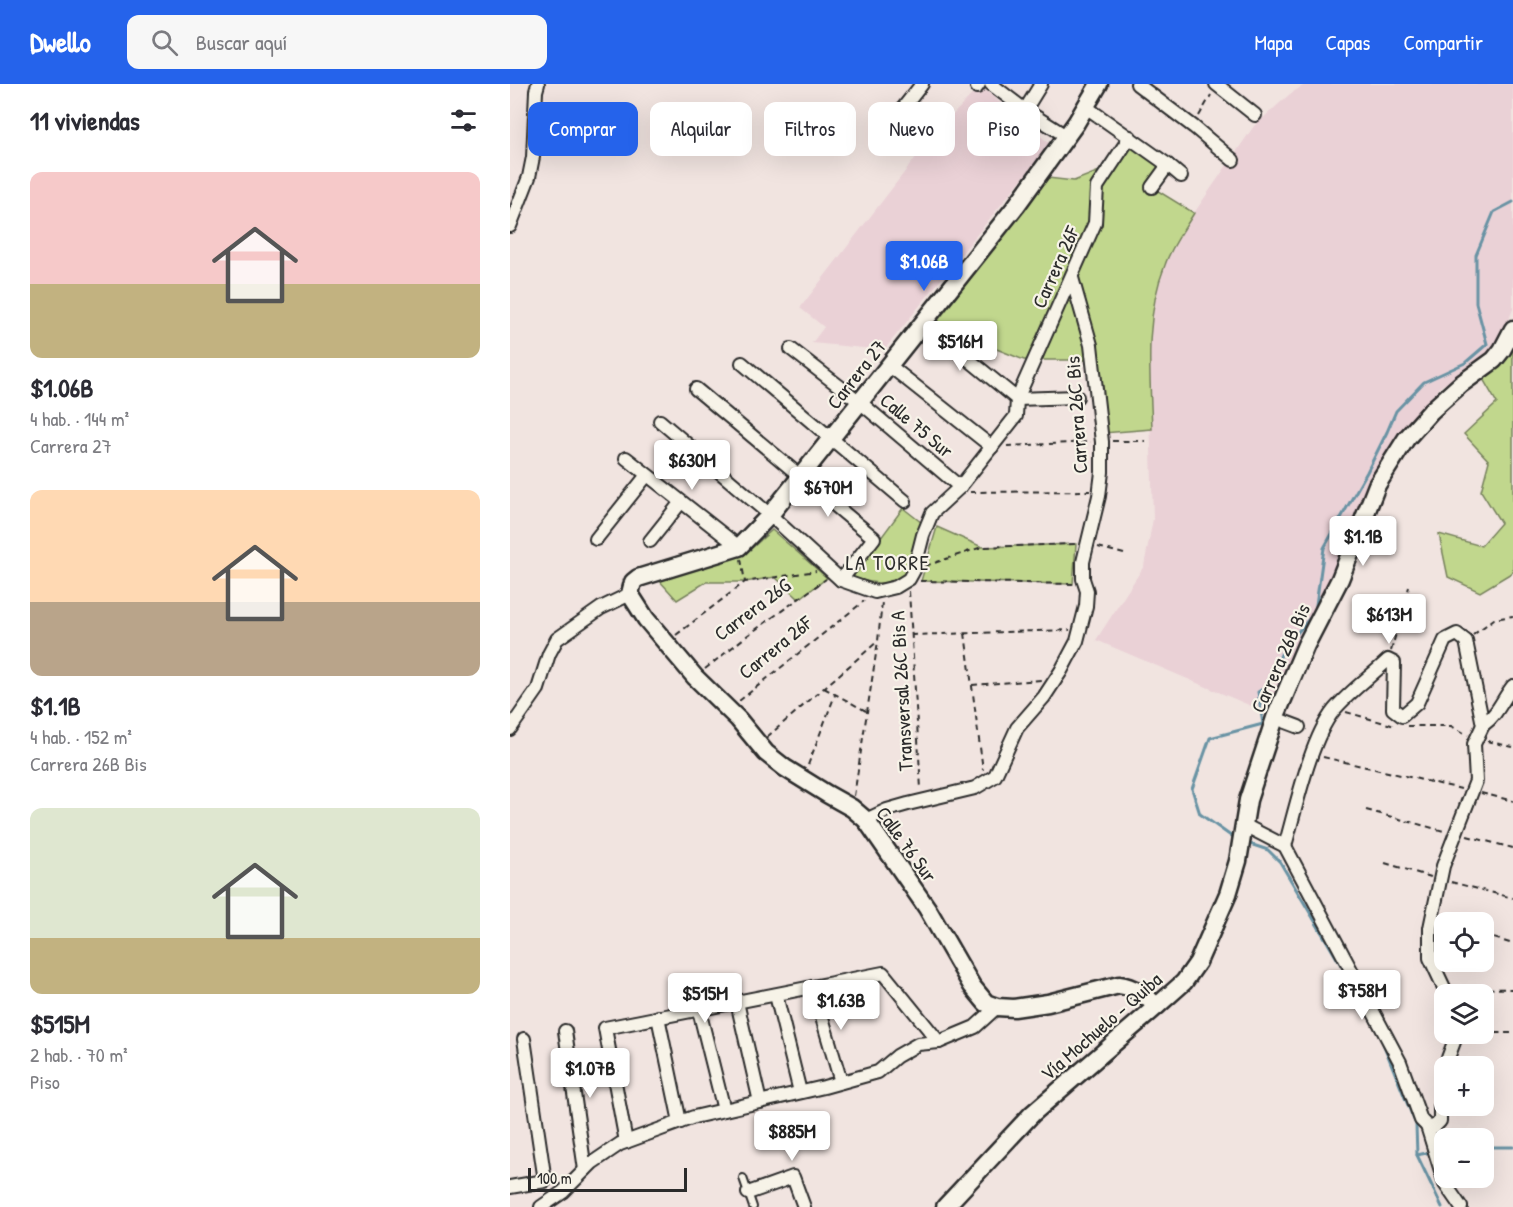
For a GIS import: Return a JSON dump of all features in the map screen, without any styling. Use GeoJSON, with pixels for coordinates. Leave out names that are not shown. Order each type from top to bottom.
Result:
{"type":"FeatureCollection","features":[{"type":"Feature","properties":{"kind":"street"},"geometry":{"type":"LineString","coordinates":[[510,226],[529,177],[533,158],[538,84]]}},
{"type":"Feature","properties":{"kind":"street"},"geometry":{"type":"LineString","coordinates":[[908,102],[922,84]]}},
{"type":"Feature","properties":{"kind":"street"},"geometry":{"type":"LineString","coordinates":[[991,84],[1015,102]]}},
{"type":"Feature","properties":{"kind":"street"},"geometry":{"type":"LineString","coordinates":[[1030,102],[1041,84]]}},
{"type":"Feature","properties":{"kind":"street","name":"Carrera 27"},"geometry":{"type":"LineString","coordinates":[[739,547],[770,515],[831,440],[1016,206],[1100,84]]}},
{"type":"Feature","properties":{"kind":"street"},"geometry":{"type":"LineString","coordinates":[[1137,84],[1233,160]]}},
{"type":"Feature","properties":{"kind":"street"},"geometry":{"type":"LineString","coordinates":[[1217,84],[1255,115]]}},
{"type":"Feature","properties":{"kind":"street"},"geometry":{"type":"LineString","coordinates":[[1086,107],[1181,176]]}},
{"type":"Feature","properties":{"kind":"street"},"geometry":{"type":"LineString","coordinates":[[1040,120],[1066,136]]}},
{"type":"Feature","properties":{"kind":"street","name":"Carrera 26F"},"geometry":{"type":"LineString","coordinates":[[911,574],[932,513],[960,487],[1016,416],[1017,399],[1095,223],[1098,206],[1097,187],[1130,137]]}},
{"type":"Feature","properties":{"kind":"street"},"geometry":{"type":"LineString","coordinates":[[1152,187],[1168,165]]}},
{"type":"Feature","properties":{"kind":"street","name":"Carrera 26C Bis"},"geometry":{"type":"LineString","coordinates":[[990,779],[1017,728],[1044,698],[1056,679],[1077,641],[1086,606],[1087,591],[1084,584],[1083,562],[1099,491],[1102,472],[1102,442],[1091,345],[1072,278]]}},
{"type":"Feature","properties":{"kind":"street"},"geometry":{"type":"LineString","coordinates":[[923,322],[1017,399],[1077,397]]}},
{"type":"Feature","properties":{"kind":"street","name":"Carrera 26B Bis"},"geometry":{"type":"LineString","coordinates":[[1242,836],[1248,800],[1275,718],[1306,645],[1340,579],[1377,485],[1407,439],[1431,411],[1461,384],[1494,360],[1513,329]]}},
{"type":"Feature","properties":{"kind":"street","name":"Calle 75 Sur"},"geometry":{"type":"LineString","coordinates":[[791,349],[861,403],[960,487]]}},
{"type":"Feature","properties":{"kind":"street"},"geometry":{"type":"LineString","coordinates":[[742,363],[904,501]]}},
{"type":"Feature","properties":{"kind":"street"},"geometry":{"type":"LineString","coordinates":[[890,366],[992,447]]}},
{"type":"Feature","properties":{"kind":"street"},"geometry":{"type":"LineString","coordinates":[[696,389],[874,538],[834,574]]}},
{"type":"Feature","properties":{"kind":"street"},"geometry":{"type":"LineString","coordinates":[[660,421],[770,515],[834,574],[885,590],[911,574]]}},
{"type":"Feature","properties":{"kind":"street"},"geometry":{"type":"LineString","coordinates":[[626,458],[739,547]]}},
{"type":"Feature","properties":{"kind":"street"},"geometry":{"type":"LineString","coordinates":[[596,539],[647,475]]}},
{"type":"Feature","properties":{"kind":"street"},"geometry":{"type":"LineString","coordinates":[[650,541],[681,502]]}},
{"type":"Feature","properties":{"kind":"street"},"geometry":{"type":"LineString","coordinates":[[510,729],[538,689],[549,654],[557,639],[601,608],[630,594],[633,582],[638,578],[739,547]]}},
{"type":"Feature","properties":{"kind":"street","name":"Calle 76 Sur"},"geometry":{"type":"LineString","coordinates":[[630,594],[646,619],[695,677],[766,753],[803,779],[852,808],[866,820],[927,908],[972,986],[986,1003],[998,1007]]}},
{"type":"Feature","properties":{"kind":"street"},"geometry":{"type":"LineString","coordinates":[[1461,1207],[1445,1184],[1427,1126],[1421,1120],[1400,1062],[1285,846],[1312,754],[1323,726],[1334,709],[1388,660],[1394,663],[1393,709],[1402,716],[1417,703],[1445,640],[1457,634],[1466,641],[1483,725]]}},
{"type":"Feature","properties":{"kind":"street"},"geometry":{"type":"LineString","coordinates":[[1442,984],[1430,958],[1430,928],[1443,866],[1476,781],[1475,739],[1483,725],[1498,712],[1503,698],[1513,686]]}},
{"type":"Feature","properties":{"kind":"street"},"geometry":{"type":"LineString","coordinates":[[1275,718],[1299,728]]}},
{"type":"Feature","properties":{"kind":"street"},"geometry":{"type":"LineString","coordinates":[[866,820],[887,810],[975,788],[990,779]]}},
{"type":"Feature","properties":{"kind":"street"},"geometry":{"type":"LineString","coordinates":[[1242,836],[1285,846]]}},
{"type":"Feature","properties":{"kind":"street","name":"Vía Mochuelo - Quiba"},"geometry":{"type":"LineString","coordinates":[[945,1207],[1032,1114],[1184,982],[1198,962],[1228,894],[1242,836]]}},
{"type":"Feature","properties":{"kind":"street"},"geometry":{"type":"LineString","coordinates":[[626,1142],[605,1028],[883,973],[939,1042]]}},
{"type":"Feature","properties":{"kind":"street"},"geometry":{"type":"LineString","coordinates":[[541,1207],[563,1192],[592,1162],[626,1142],[680,1122],[878,1072],[897,1056],[918,1044],[939,1042],[975,1028],[998,1007],[1014,1008],[1048,1003],[1119,985],[1129,986],[1157,1006]]}},
{"type":"Feature","properties":{"kind":"street"},"geometry":{"type":"LineString","coordinates":[[813,987],[841,1082]]}},
{"type":"Feature","properties":{"kind":"street"},"geometry":{"type":"LineString","coordinates":[[776,995],[800,1092]]}},
{"type":"Feature","properties":{"kind":"street"},"geometry":{"type":"LineString","coordinates":[[737,1002],[760,1102]]}},
{"type":"Feature","properties":{"kind":"street"},"geometry":{"type":"LineString","coordinates":[[699,1010],[724,1110]]}},
{"type":"Feature","properties":{"kind":"street"},"geometry":{"type":"LineString","coordinates":[[658,1017],[680,1122]]}},
{"type":"Feature","properties":{"kind":"street"},"geometry":{"type":"LineString","coordinates":[[565,1031],[585,1170]]}},
{"type":"Feature","properties":{"kind":"street"},"geometry":{"type":"LineString","coordinates":[[510,1187],[545,1181],[524,1040]]}},
{"type":"Feature","properties":{"kind":"street"},"geometry":{"type":"LineString","coordinates":[[1427,1126],[1434,1127],[1440,1121],[1440,1116]]}},
{"type":"Feature","properties":{"kind":"street"},"geometry":{"type":"LineString","coordinates":[[748,1192],[793,1177],[804,1207]]}},
{"type":"Feature","properties":{"kind":"lane"},"geometry":{"type":"LineString","coordinates":[[743,1178],[753,1207]]}},
{"type":"Feature","properties":{"kind":"path"},"geometry":{"type":"LineString","coordinates":[[1194,127],[1217,84]]}},
{"type":"Feature","properties":{"kind":"path"},"geometry":{"type":"LineString","coordinates":[[992,447],[1146,441]]}},
{"type":"Feature","properties":{"kind":"path"},"geometry":{"type":"LineString","coordinates":[[960,487],[973,494],[1099,491]]}},
{"type":"Feature","properties":{"kind":"path"},"geometry":{"type":"LineString","coordinates":[[911,574],[982,546],[1087,543],[1124,554]]}},
{"type":"Feature","properties":{"kind":"path"},"geometry":{"type":"LineString","coordinates":[[739,547],[745,582]]}},
{"type":"Feature","properties":{"kind":"path"},"geometry":{"type":"LineString","coordinates":[[667,643],[745,582],[834,574]]}},
{"type":"Feature","properties":{"kind":"path","name":"Carrera 26G"},"geometry":{"type":"LineString","coordinates":[[695,677],[744,638],[834,574]]}},
{"type":"Feature","properties":{"kind":"path"},"geometry":{"type":"LineString","coordinates":[[911,574],[1084,584]]}},
{"type":"Feature","properties":{"kind":"path","name":"Transversal 26C Bis A"},"geometry":{"type":"LineString","coordinates":[[911,574],[910,635],[921,801]]}},
{"type":"Feature","properties":{"kind":"path"},"geometry":{"type":"LineString","coordinates":[[1388,660],[1409,587]]}},
{"type":"Feature","properties":{"kind":"path"},"geometry":{"type":"LineString","coordinates":[[852,808],[885,590]]}},
{"type":"Feature","properties":{"kind":"path","name":"Carrera 26F"},"geometry":{"type":"LineString","coordinates":[[728,710],[885,590]]}},
{"type":"Feature","properties":{"kind":"path"},"geometry":{"type":"LineString","coordinates":[[1466,641],[1494,619],[1513,616]]}},
{"type":"Feature","properties":{"kind":"path"},"geometry":{"type":"LineString","coordinates":[[910,635],[1080,629]]}},
{"type":"Feature","properties":{"kind":"path"},"geometry":{"type":"LineString","coordinates":[[965,633],[971,685],[990,779]]}},
{"type":"Feature","properties":{"kind":"path"},"geometry":{"type":"LineString","coordinates":[[759,744],[878,641]]}},
{"type":"Feature","properties":{"kind":"path"},"geometry":{"type":"LineString","coordinates":[[971,685],[1056,679]]}},
{"type":"Feature","properties":{"kind":"path"},"geometry":{"type":"LineString","coordinates":[[824,688],[867,712]]}},
{"type":"Feature","properties":{"kind":"path"},"geometry":{"type":"LineString","coordinates":[[803,779],[835,695]]}},
{"type":"Feature","properties":{"kind":"path"},"geometry":{"type":"LineString","coordinates":[[1334,709],[1393,726],[1451,726],[1475,739],[1513,747]]}},
{"type":"Feature","properties":{"kind":"path"},"geometry":{"type":"LineString","coordinates":[[1312,754],[1513,801]]}},
{"type":"Feature","properties":{"kind":"path"},"geometry":{"type":"LineString","coordinates":[[1366,810],[1513,848]]}},
{"type":"Feature","properties":{"kind":"path"},"geometry":{"type":"LineString","coordinates":[[1494,939],[1513,944]]}},
{"type":"Feature","properties":{"kind":"path"},"geometry":{"type":"LineString","coordinates":[[1494,990],[1513,989]]}},
{"type":"Feature","properties":{"kind":"path"},"geometry":{"type":"LineString","coordinates":[[1494,1034],[1513,1033]]}},
{"type":"Feature","properties":{"kind":"shaded area"},"geometry":{"type":"Polygon","coordinates":[[[1306,84],[1513,84],[1513,309],[1503,335],[1490,353],[1475,366],[1441,386],[1408,426],[1270,714],[1096,640],[1144,566],[1153,519],[1148,343],[1157,290],[1165,263],[1194,213],[1254,126],[1290,94],[1306,84]]]}},
{"type":"Feature","properties":{"kind":"shaded area"},"geometry":{"type":"Polygon","coordinates":[[[980,86],[999,102],[967,102],[967,156],[1040,156],[1040,136],[1050,144],[884,350],[812,343],[824,327],[800,308],[917,156],[955,156],[955,112],[980,86]]]}},
{"type":"Feature","properties":{"kind":"green space"},"geometry":{"type":"Polygon","coordinates":[[[1124,139],[1171,169],[1158,191],[1194,213],[1168,258],[1158,285],[1154,305],[1150,346],[1152,429],[1103,433],[1100,360],[1024,360],[989,346],[978,361],[935,324],[1048,178],[1074,181],[1102,170],[1124,139]]]}},
{"type":"Feature","properties":{"kind":"green space"},"geometry":{"type":"Polygon","coordinates":[[[1513,343],[1513,572],[1480,592],[1448,577],[1439,534],[1481,546],[1501,523],[1481,491],[1489,461],[1464,434],[1497,403],[1483,379],[1503,361],[1513,343]]]}},
{"type":"Feature","properties":{"kind":"green space"},"geometry":{"type":"Polygon","coordinates":[[[903,508],[922,523],[910,566],[904,575],[896,581],[885,583],[852,577],[903,508]]]}},
{"type":"Feature","properties":{"kind":"green space"},"geometry":{"type":"Polygon","coordinates":[[[937,527],[982,547],[1076,544],[1073,584],[921,581],[937,527]]]}},
{"type":"Feature","properties":{"kind":"green space"},"geometry":{"type":"Polygon","coordinates":[[[772,530],[827,578],[799,599],[775,577],[745,582],[706,582],[677,600],[657,578],[745,554],[772,530]]]}},
{"type":"Feature","properties":{"kind":"waterway"},"geometry":{"type":"LineString","coordinates":[[1235,839],[1200,814],[1192,789],[1210,738],[1263,724],[1258,692],[1266,687],[1284,648],[1315,612],[1324,548],[1367,472],[1396,411],[1424,382],[1465,363],[1487,344],[1476,303],[1476,255],[1494,212],[1513,202]]}},
{"type":"Feature","properties":{"kind":"waterway"},"geometry":{"type":"LineString","coordinates":[[1247,843],[1268,850],[1280,862],[1348,977]]}},
{"type":"Feature","properties":{"kind":"waterway"},"geometry":{"type":"LineString","coordinates":[[1380,1036],[1416,1125],[1417,1155],[1442,1207]]}},
{"type":"Feature","properties":{"kind":"waterway"},"geometry":{"type":"LineString","coordinates":[[1494,1147],[1513,1147]]}},
{"type":"Feature","properties":{"kind":"waterway"},"geometry":{"type":"LineString","coordinates":[[1417,1155],[1431,1152]]}},
{"type":"Feature","properties":{"kind":"district","name":"LA TORRE"},"geometry":{"type":"Point","coordinates":[888,562]}}]}
